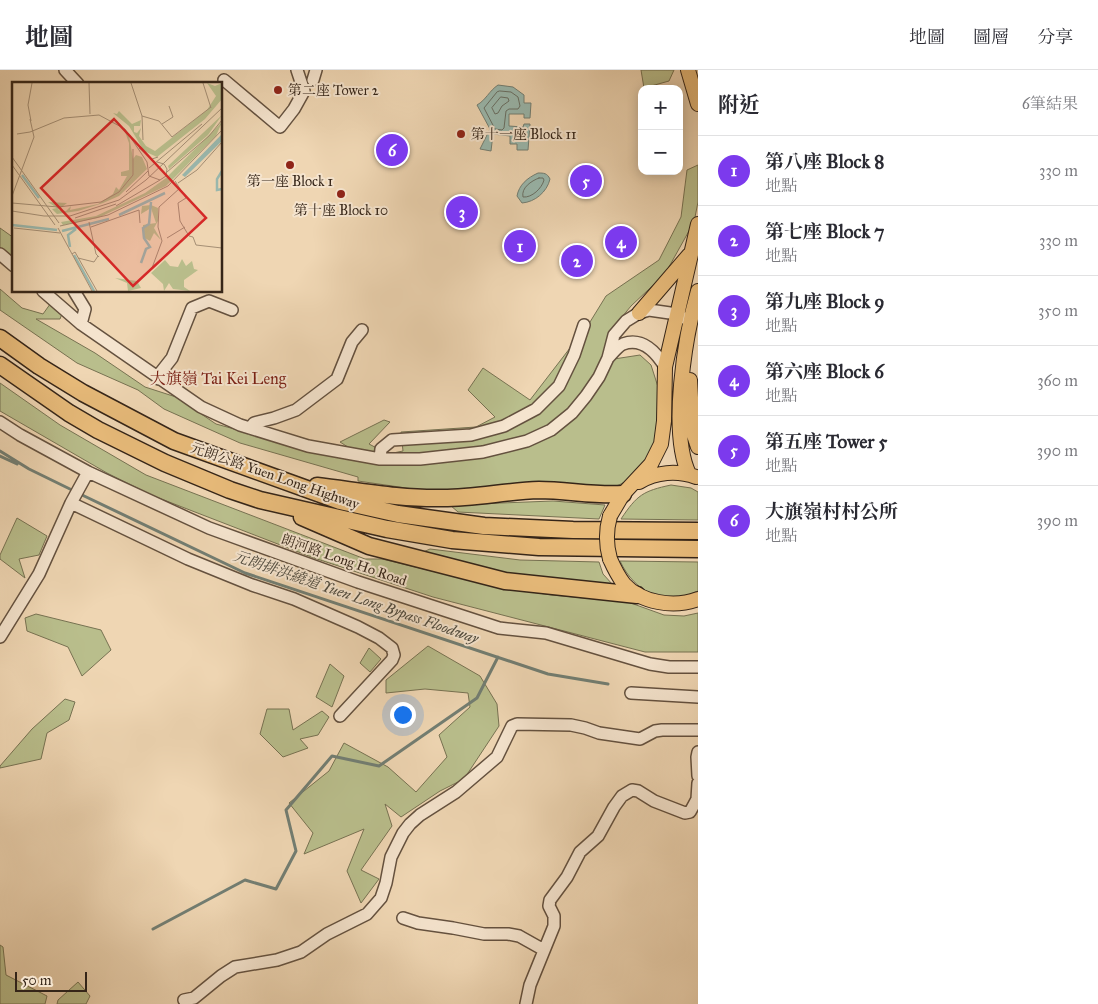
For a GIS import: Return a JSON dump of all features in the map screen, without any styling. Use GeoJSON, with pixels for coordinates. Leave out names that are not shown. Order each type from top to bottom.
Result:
{"type":"FeatureCollection","features":[{"type":"Feature","properties":{"kind":"highway","name":"元朗公路 Yuen Long Highway"},"geometry":{"type":"LineString","coordinates":[[0,338],[62,380],[174,441],[340,501],[460,524],[541,529],[698,532]]}},
{"type":"Feature","properties":{"kind":"highway","name":"元朗公路 Yuen Long Highway"},"geometry":{"type":"LineString","coordinates":[[0,365],[69,413],[98,430],[165,463],[260,500],[387,528],[452,540],[539,547],[698,550]]}},
{"type":"Feature","properties":{"kind":"highway"},"geometry":{"type":"LineString","coordinates":[[290,483],[417,498],[458,498],[533,490],[560,490],[589,495],[627,491]]}},
{"type":"Feature","properties":{"kind":"highway"},"geometry":{"type":"LineString","coordinates":[[260,500],[369,546],[446,567],[505,581],[637,595]]}},
{"type":"Feature","properties":{"kind":"main road"},"geometry":{"type":"LineString","coordinates":[[688,70],[698,104]]}},
{"type":"Feature","properties":{"kind":"main road"},"geometry":{"type":"LineString","coordinates":[[694,476],[682,454],[680,434],[685,324],[691,252],[698,224]]}},
{"type":"Feature","properties":{"kind":"main road"},"geometry":{"type":"LineString","coordinates":[[639,313],[691,252]]}},
{"type":"Feature","properties":{"kind":"main road"},"geometry":{"type":"LineString","coordinates":[[698,291],[665,367],[664,421],[661,444],[651,464],[627,491],[610,516],[607,539],[610,559],[618,577],[637,595],[658,602],[674,604],[698,600]]}},
{"type":"Feature","properties":{"kind":"main road"},"geometry":{"type":"LineString","coordinates":[[685,324],[693,432],[698,447]]}},
{"type":"Feature","properties":{"kind":"main road"},"geometry":{"type":"LineString","coordinates":[[627,491],[654,475],[668,473],[694,476]]}},
{"type":"Feature","properties":{"kind":"street"},"geometry":{"type":"LineString","coordinates":[[65,70],[76,82]]}},
{"type":"Feature","properties":{"kind":"street"},"geometry":{"type":"LineString","coordinates":[[224,80],[280,127],[294,109],[304,91],[297,70],[289,70]]}},
{"type":"Feature","properties":{"kind":"street"},"geometry":{"type":"LineString","coordinates":[[0,254],[12,264]]}},
{"type":"Feature","properties":{"kind":"street"},"geometry":{"type":"LineString","coordinates":[[44,292],[81,324],[201,407],[250,428],[308,446],[380,459],[420,459],[483,452],[527,441],[551,430],[572,412],[599,377],[608,358],[614,335],[626,321],[639,313],[656,310],[685,324]]}},
{"type":"Feature","properties":{"kind":"street"},"geometry":{"type":"LineString","coordinates":[[75,292],[85,309],[81,324]]}},
{"type":"Feature","properties":{"kind":"street"},"geometry":{"type":"LineString","coordinates":[[159,378],[161,372],[172,358],[192,308],[209,301],[232,310]]}},
{"type":"Feature","properties":{"kind":"street"},"geometry":{"type":"LineString","coordinates":[[380,459],[381,449],[392,440],[471,435],[504,426],[536,409],[559,386],[574,356],[584,324]]}},
{"type":"Feature","properties":{"kind":"street"},"geometry":{"type":"LineString","coordinates":[[250,428],[254,423],[296,410],[337,379],[352,342],[362,330]]}},
{"type":"Feature","properties":{"kind":"street"},"geometry":{"type":"LineString","coordinates":[[608,358],[622,344],[640,343],[652,349],[665,367]]}},
{"type":"Feature","properties":{"kind":"street","name":"朗河路 Long Ho Road"},"geometry":{"type":"LineString","coordinates":[[0,422],[86,474],[214,530],[358,582],[499,628],[546,633],[650,664],[669,667],[698,666]]}},
{"type":"Feature","properties":{"kind":"street"},"geometry":{"type":"LineString","coordinates":[[0,637],[39,574],[86,474]]}},
{"type":"Feature","properties":{"kind":"street"},"geometry":{"type":"LineString","coordinates":[[71,503],[188,559],[358,627],[379,638],[392,648],[394,655],[392,660],[340,716]]}},
{"type":"Feature","properties":{"kind":"street"},"geometry":{"type":"LineString","coordinates":[[631,694],[698,697]]}},
{"type":"Feature","properties":{"kind":"street"},"geometry":{"type":"LineString","coordinates":[[184,1000],[194,998],[235,967],[278,960],[301,952],[327,934],[367,914],[381,898],[391,857],[403,833],[420,815],[475,778],[497,757],[512,726],[517,724],[571,725],[599,733],[640,739],[655,731],[698,730]]}},
{"type":"Feature","properties":{"kind":"street"},"geometry":{"type":"LineString","coordinates":[[698,752],[698,776]]}},
{"type":"Feature","properties":{"kind":"street"},"geometry":{"type":"LineString","coordinates":[[526,1004],[530,985],[554,926],[554,916],[549,906],[550,900],[567,877],[580,852],[598,836],[622,796],[632,790],[638,791],[654,801],[685,813],[690,812],[698,800],[698,783]]}},
{"type":"Feature","properties":{"kind":"street"},"geometry":{"type":"LineString","coordinates":[[403,918],[418,923],[484,934],[519,936],[544,950]]}},
{"type":"Feature","properties":{"kind":"green space"},"geometry":{"type":"Polygon","coordinates":[[[641,70],[674,70],[669,81],[655,85],[644,85],[641,70]]]}},
{"type":"Feature","properties":{"kind":"green space"},"geometry":{"type":"Polygon","coordinates":[[[698,165],[698,202],[694,222],[665,274],[631,306],[612,329],[601,361],[640,355],[651,365],[659,390],[660,416],[652,455],[628,480],[607,488],[521,484],[447,490],[420,490],[358,481],[358,477],[240,443],[164,409],[138,390],[77,363],[0,310],[0,289],[22,308],[43,314],[53,300],[65,306],[60,319],[36,319],[95,353],[145,387],[176,397],[216,424],[319,452],[351,449],[340,442],[384,420],[390,422],[369,444],[388,454],[403,451],[401,432],[476,427],[495,417],[468,390],[483,368],[530,400],[590,322],[606,296],[659,260],[681,217],[687,170],[698,165]]]}},
{"type":"Feature","properties":{"kind":"green space"},"geometry":{"type":"Polygon","coordinates":[[[0,228],[12,237],[12,260],[0,261],[0,228]]]}},
{"type":"Feature","properties":{"kind":"green space"},"geometry":{"type":"Polygon","coordinates":[[[0,383],[60,425],[146,475],[365,559],[382,559],[503,588],[552,595],[628,602],[664,615],[684,616],[698,613],[698,652],[645,652],[433,597],[314,558],[151,495],[107,473],[0,411],[0,383]]]}},
{"type":"Feature","properties":{"kind":"green space"},"geometry":{"type":"Polygon","coordinates":[[[671,485],[691,488],[698,492],[698,520],[621,519],[636,499],[654,489],[671,485]]]}},
{"type":"Feature","properties":{"kind":"green space"},"geometry":{"type":"Polygon","coordinates":[[[553,501],[605,505],[599,519],[458,512],[450,505],[553,501]]]}},
{"type":"Feature","properties":{"kind":"green space"},"geometry":{"type":"Polygon","coordinates":[[[17,518],[47,536],[39,555],[19,559],[25,578],[0,559],[0,555],[17,518]]]}},
{"type":"Feature","properties":{"kind":"green space"},"geometry":{"type":"Polygon","coordinates":[[[430,549],[520,560],[599,562],[603,574],[613,585],[515,576],[421,553],[430,549]]]}},
{"type":"Feature","properties":{"kind":"green space"},"geometry":{"type":"Polygon","coordinates":[[[620,561],[698,562],[698,591],[674,598],[652,594],[634,581],[620,561]]]}},
{"type":"Feature","properties":{"kind":"green space"},"geometry":{"type":"Polygon","coordinates":[[[36,614],[101,630],[111,650],[82,676],[68,647],[27,631],[25,618],[36,614]]]}},
{"type":"Feature","properties":{"kind":"green space"},"geometry":{"type":"Polygon","coordinates":[[[428,646],[480,676],[497,704],[499,726],[464,779],[440,791],[401,817],[385,804],[392,826],[361,870],[379,879],[361,903],[347,871],[364,829],[304,854],[313,833],[289,803],[329,771],[344,743],[388,767],[416,792],[447,757],[439,735],[470,707],[468,693],[425,689],[386,693],[386,680],[428,646]]]}},
{"type":"Feature","properties":{"kind":"green space"},"geometry":{"type":"Polygon","coordinates":[[[369,648],[381,659],[370,672],[360,663],[369,648]]]}},
{"type":"Feature","properties":{"kind":"green space"},"geometry":{"type":"Polygon","coordinates":[[[330,664],[344,676],[332,707],[316,697],[330,664]]]}},
{"type":"Feature","properties":{"kind":"green space"},"geometry":{"type":"Polygon","coordinates":[[[65,699],[75,702],[69,720],[47,733],[41,759],[0,768],[32,729],[65,699]]]}},
{"type":"Feature","properties":{"kind":"green space"},"geometry":{"type":"Polygon","coordinates":[[[267,709],[289,709],[293,730],[322,711],[329,717],[318,735],[300,739],[308,748],[283,757],[260,734],[267,709]]]}},
{"type":"Feature","properties":{"kind":"green space"},"geometry":{"type":"Polygon","coordinates":[[[0,945],[3,947],[6,975],[47,996],[45,1004],[0,1004],[0,945]]]}},
{"type":"Feature","properties":{"kind":"green space"},"geometry":{"type":"Polygon","coordinates":[[[78,982],[90,996],[86,1004],[57,1004],[58,1000],[78,982]]]}},
{"type":"Feature","properties":{"kind":"water"},"geometry":{"type":"Polygon","coordinates":[[[498,85],[513,87],[524,95],[524,103],[531,103],[530,118],[524,118],[524,114],[509,114],[509,126],[523,127],[524,124],[530,124],[528,150],[517,150],[517,144],[510,144],[510,136],[493,134],[491,151],[480,149],[490,129],[477,105],[498,85]]]}},
{"type":"Feature","properties":{"kind":"water"},"geometry":{"type":"Polygon","coordinates":[[[538,173],[545,174],[550,179],[546,188],[536,198],[522,203],[517,196],[520,188],[527,180],[538,173]]]}},
{"type":"Feature","properties":{"kind":"waterway","name":"元朗排洪繞道 Yuen Long Bypass Floodway"},"geometry":{"type":"LineString","coordinates":[[0,451],[29,469],[74,491]]}},
{"type":"Feature","properties":{"kind":"waterway","name":"元朗排洪繞道 Yuen Long Bypass Floodway"},"geometry":{"type":"LineString","coordinates":[[0,456],[17,464]]}},
{"type":"Feature","properties":{"kind":"waterway","name":"元朗排洪繞道 Yuen Long Bypass Floodway"},"geometry":{"type":"LineString","coordinates":[[80,494],[245,573],[548,674],[608,684]]}},
{"type":"Feature","properties":{"kind":"waterway"},"geometry":{"type":"LineString","coordinates":[[153,929],[245,880],[276,889],[296,851],[286,810],[332,756],[379,766],[477,698],[498,657]]}},
{"type":"Feature","properties":{"kind":"place","name":"第二座 Tower 2"},"geometry":{"type":"Point","coordinates":[278,90]}},
{"type":"Feature","properties":{"kind":"place","name":"第十一座 Block 11"},"geometry":{"type":"Point","coordinates":[461,134]}},
{"type":"Feature","properties":{"kind":"place","name":"大旗嶺村村公所"},"geometry":{"type":"Point","coordinates":[392,150]}},
{"type":"Feature","properties":{"kind":"place","name":"第一座 Block 1"},"geometry":{"type":"Point","coordinates":[290,165]}},
{"type":"Feature","properties":{"kind":"place","name":"第五座 Tower 5"},"geometry":{"type":"Point","coordinates":[586,181]}},
{"type":"Feature","properties":{"kind":"place","name":"第十座 Block 10"},"geometry":{"type":"Point","coordinates":[341,194]}},
{"type":"Feature","properties":{"kind":"place","name":"第九座 Block 9"},"geometry":{"type":"Point","coordinates":[462,212]}},
{"type":"Feature","properties":{"kind":"place","name":"第六座 Block 6"},"geometry":{"type":"Point","coordinates":[621,242]}},
{"type":"Feature","properties":{"kind":"place","name":"第八座 Block 8"},"geometry":{"type":"Point","coordinates":[520,246]}},
{"type":"Feature","properties":{"kind":"place","name":"第七座 Block 7"},"geometry":{"type":"Point","coordinates":[577,261]}},
{"type":"Feature","properties":{"kind":"district","name":"大旗嶺 Tai Kei Leng"},"geometry":{"type":"Point","coordinates":[218,378]}}]}
